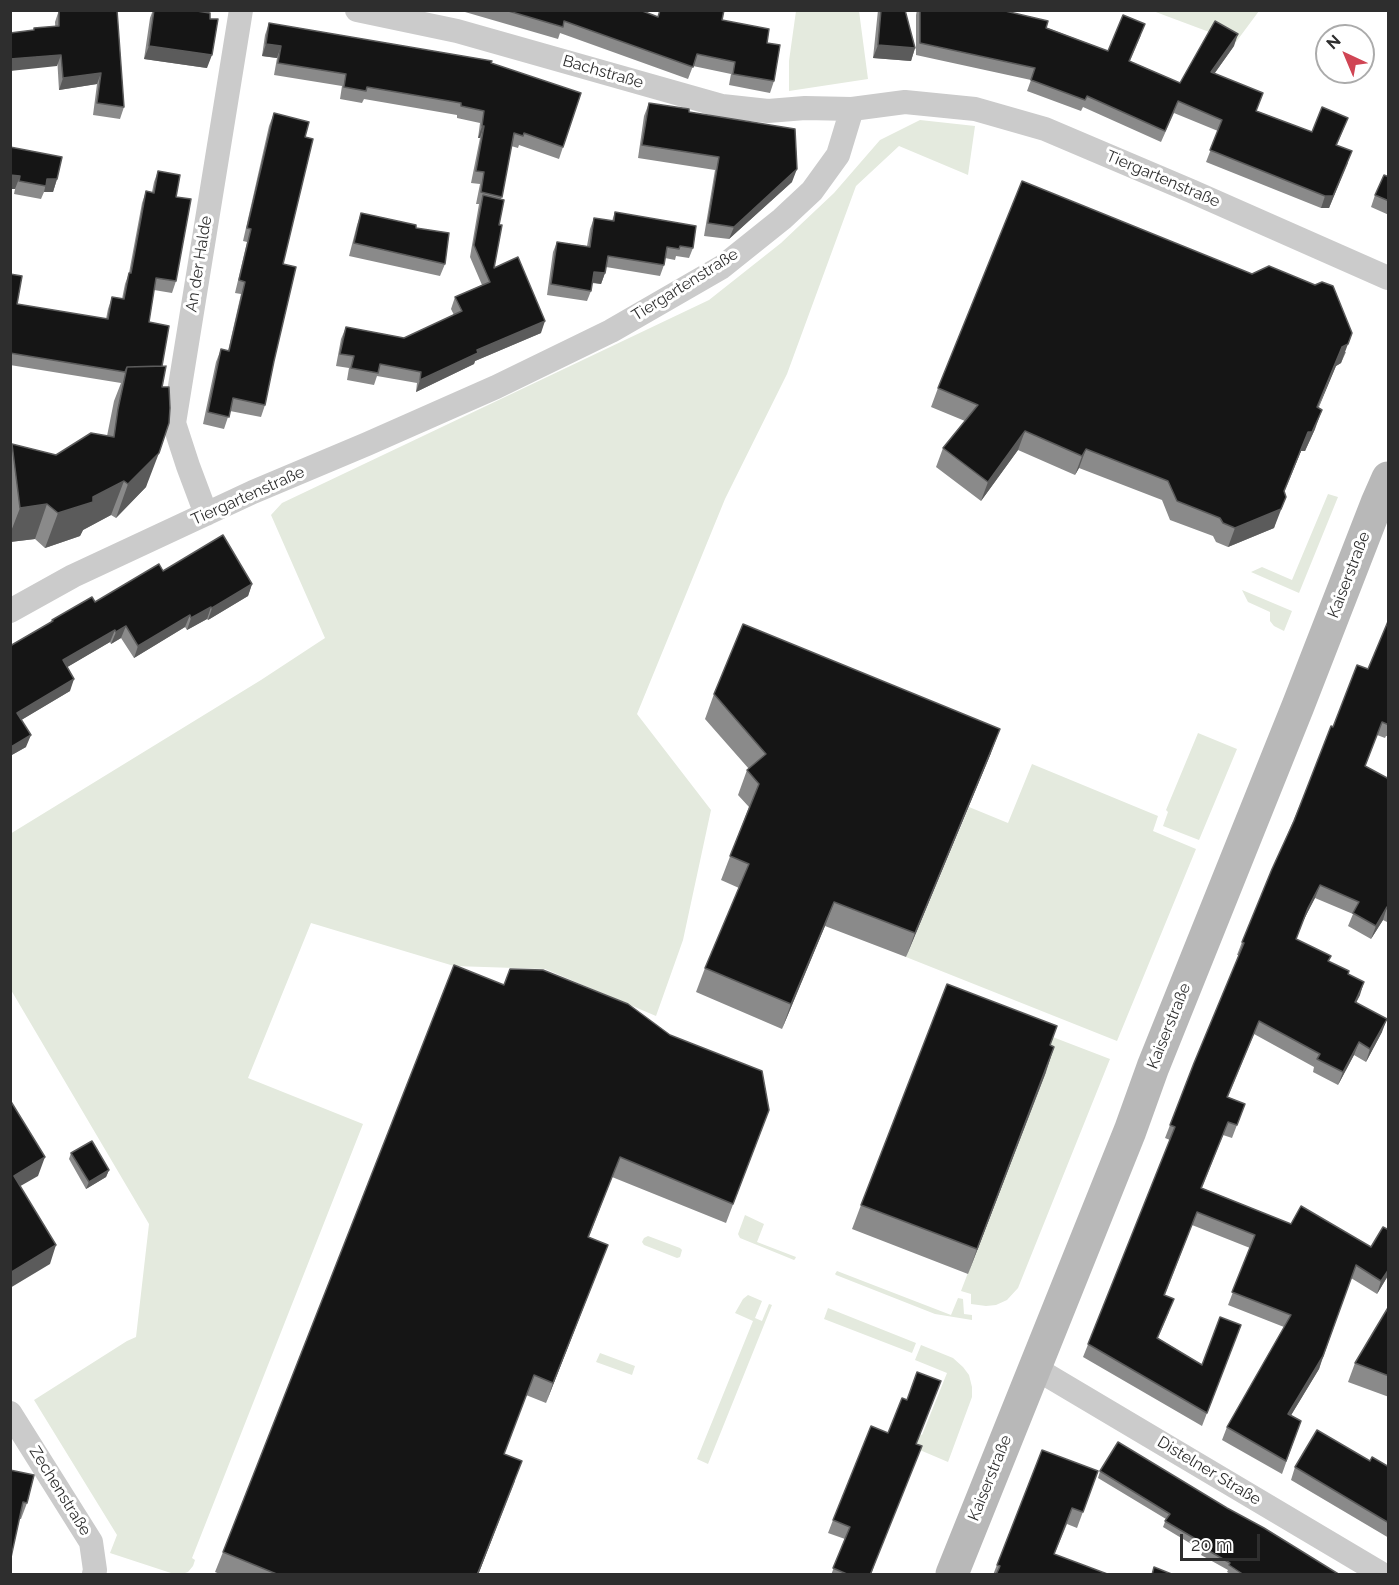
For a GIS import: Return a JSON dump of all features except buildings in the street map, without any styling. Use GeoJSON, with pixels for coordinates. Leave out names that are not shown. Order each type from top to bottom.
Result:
{"type":"FeatureCollection","features":[{"type":"Feature","properties":{"kind":"main road","name":"Kaiserstraße"},"geometry":{"type":"LineString","coordinates":[[952,1575],[1377,503],[1389,478]]}},
{"type":"Feature","properties":{"kind":"street","name":"An der Halde"},"geometry":{"type":"LineString","coordinates":[[206,514],[174,423],[242,10]]}},
{"type":"Feature","properties":{"kind":"street","name":"Bachstraße"},"geometry":{"type":"LineString","coordinates":[[357,10],[457,31],[722,106],[768,111],[805,108],[852,109]]}},
{"type":"Feature","properties":{"kind":"street","name":"Tiergartenstraße"},"geometry":{"type":"LineString","coordinates":[[10,611],[73,576],[253,492],[496,387],[611,331],[722,267],[782,219],[812,191],[838,155],[852,109],[905,102],[975,109],[1045,129],[1389,278]]}},
{"type":"Feature","properties":{"kind":"street","name":"Distelner Straße"},"geometry":{"type":"LineString","coordinates":[[1035,1368],[1382,1575]]}},
{"type":"Feature","properties":{"kind":"street","name":"Zechenstraße"},"geometry":{"type":"LineString","coordinates":[[10,1413],[92,1542],[94,1575]]}},
{"type":"Feature","properties":{"kind":"shaded area"},"geometry":{"type":"Polygon","coordinates":[[[796,11],[859,11],[868,79],[789,91],[789,61],[796,11]]]}},
{"type":"Feature","properties":{"kind":"shaded area"},"geometry":{"type":"Polygon","coordinates":[[[1153,11],[1259,11],[1236,42],[1153,11]]]}},
{"type":"Feature","properties":{"kind":"shaded area"},"geometry":{"type":"Polygon","coordinates":[[[920,120],[975,126],[968,175],[899,146],[856,186],[787,374],[725,499],[637,714],[711,810],[683,940],[656,1016],[545,969],[454,966],[311,923],[248,1078],[363,1124],[192,1558],[195,1560],[193,1566],[188,1572],[174,1574],[110,1553],[117,1535],[34,1400],[136,1337],[149,1224],[11,990],[10,834],[261,680],[325,638],[271,515],[282,503],[709,300],[781,243],[834,193],[880,140],[920,120]]]}},
{"type":"Feature","properties":{"kind":"shaded area"},"geometry":{"type":"Polygon","coordinates":[[[1328,494],[1338,497],[1299,593],[1251,572],[1262,567],[1292,580],[1328,494]]]}},
{"type":"Feature","properties":{"kind":"shaded area"},"geometry":{"type":"Polygon","coordinates":[[[1242,590],[1292,611],[1284,631],[1270,621],[1270,612],[1248,602],[1242,590]]]}},
{"type":"Feature","properties":{"kind":"shaded area"},"geometry":{"type":"Polygon","coordinates":[[[1198,733],[1237,749],[1199,840],[1163,826],[1168,812],[1166,810],[1198,733]]]}},
{"type":"Feature","properties":{"kind":"shaded area"},"geometry":{"type":"Polygon","coordinates":[[[1032,764],[1158,816],[1153,831],[1196,849],[1117,1041],[906,957],[969,807],[1008,823],[1032,764]]]}},
{"type":"Feature","properties":{"kind":"shaded area"},"geometry":{"type":"Polygon","coordinates":[[[1050,1036],[1110,1059],[1018,1288],[1007,1300],[996,1305],[971,1304],[971,1294],[961,1291],[1045,1072],[1050,1036]]]}},
{"type":"Feature","properties":{"kind":"shaded area"},"geometry":{"type":"Polygon","coordinates":[[[745,1215],[764,1224],[757,1242],[796,1257],[795,1259],[740,1238],[738,1234],[745,1215]]]}},
{"type":"Feature","properties":{"kind":"shaded area"},"geometry":{"type":"Polygon","coordinates":[[[648,1236],[680,1248],[682,1250],[680,1257],[677,1258],[644,1245],[642,1242],[648,1236]]]}},
{"type":"Feature","properties":{"kind":"shaded area"},"geometry":{"type":"Polygon","coordinates":[[[837,1271],[951,1315],[958,1298],[963,1299],[964,1314],[972,1315],[972,1320],[935,1314],[836,1275],[837,1271]]]}},
{"type":"Feature","properties":{"kind":"shaded area"},"geometry":{"type":"Polygon","coordinates":[[[748,1295],[762,1301],[755,1318],[762,1321],[769,1304],[772,1305],[708,1464],[697,1459],[753,1321],[735,1313],[748,1295]]]}},
{"type":"Feature","properties":{"kind":"shaded area"},"geometry":{"type":"Polygon","coordinates":[[[828,1308],[916,1343],[912,1353],[824,1319],[828,1308]]]}},
{"type":"Feature","properties":{"kind":"shaded area"},"geometry":{"type":"Polygon","coordinates":[[[921,1345],[953,1358],[969,1375],[972,1387],[972,1397],[948,1462],[887,1436],[892,1423],[922,1435],[947,1373],[915,1360],[921,1345]]]}},
{"type":"Feature","properties":{"kind":"shaded area"},"geometry":{"type":"Polygon","coordinates":[[[600,1353],[635,1366],[632,1375],[596,1362],[600,1353]]]}}]}
